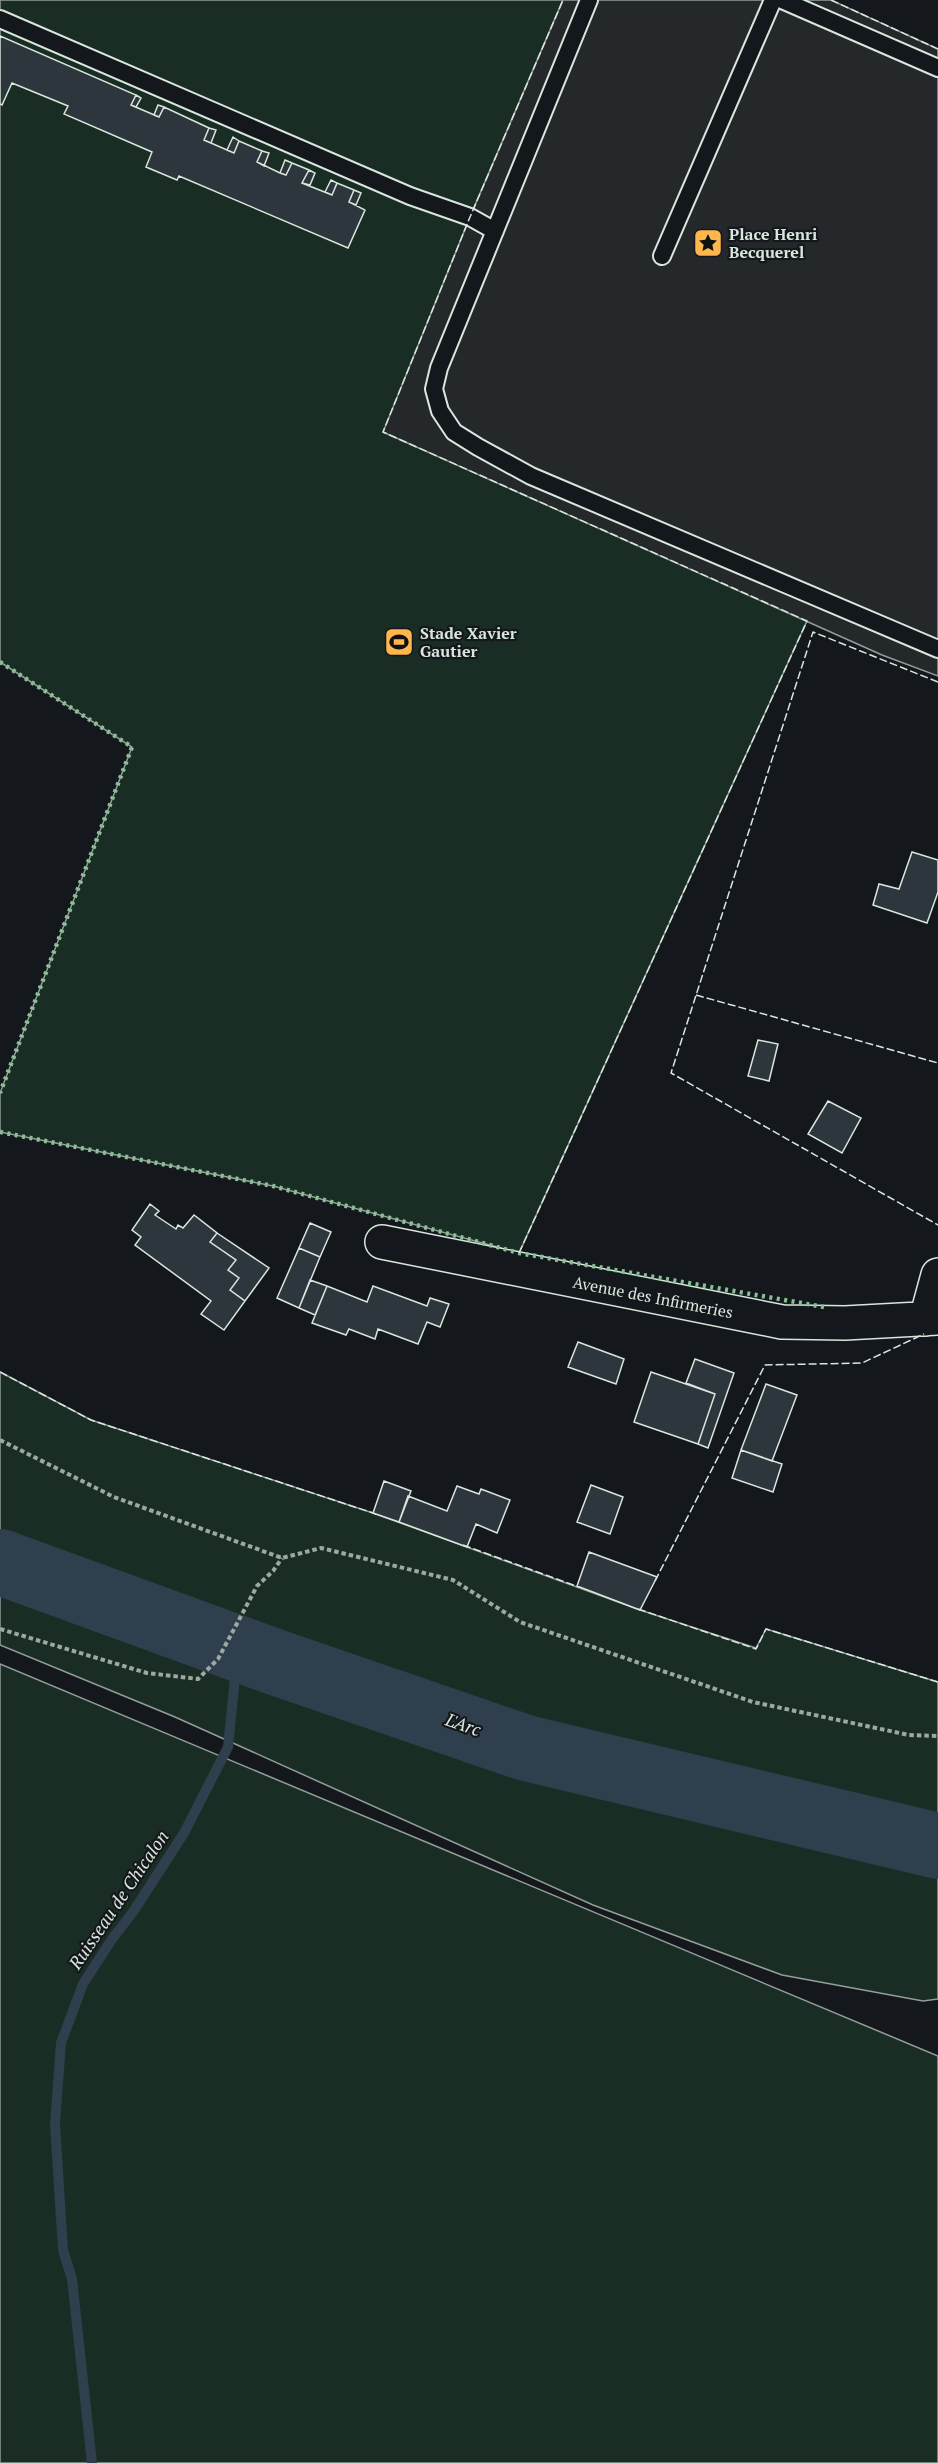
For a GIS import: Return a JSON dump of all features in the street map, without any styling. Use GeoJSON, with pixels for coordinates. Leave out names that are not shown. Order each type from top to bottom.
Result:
{"type":"FeatureCollection","features":[{"type":"Feature","properties":{"kind":"street","name":"Avenue des Infirmeries"},"geometry":{"type":"LineString","coordinates":[[382,1242],[782,1322],[845,1323],[932,1318],[938,1275]]}},
{"type":"Feature","properties":{"kind":"lane"},"geometry":{"type":"LineString","coordinates":[[589,0],[439,368],[434,389],[440,411],[454,432],[531,476],[938,649]]}},
{"type":"Feature","properties":{"kind":"lane"},"geometry":{"type":"LineString","coordinates":[[662,256],[773,0]]}},
{"type":"Feature","properties":{"kind":"lane"},"geometry":{"type":"LineString","coordinates":[[782,0],[938,68]]}},
{"type":"Feature","properties":{"kind":"lane"},"geometry":{"type":"LineString","coordinates":[[0,19],[410,196],[470,217],[495,231]]}},
{"type":"Feature","properties":{"kind":"path"},"geometry":{"type":"LineString","coordinates":[[0,1440],[114,1497],[282,1558],[321,1548],[453,1580],[520,1622],[753,1702],[909,1735],[938,1736]]}},
{"type":"Feature","properties":{"kind":"path"},"geometry":{"type":"LineString","coordinates":[[0,1629],[147,1673],[198,1679],[218,1659],[257,1586],[273,1571],[282,1558]]}},
{"type":"Feature","properties":{"kind":"green space","name":"Stade Xavier Gautier"},"geometry":{"type":"Polygon","coordinates":[[[0,0],[563,0],[470,217],[384,432],[807,621],[519,1253],[273,1186],[0,1132],[0,1093],[132,747],[0,662],[0,0]]]}},
{"type":"Feature","properties":{"kind":"green space"},"geometry":{"type":"Polygon","coordinates":[[[0,1372],[91,1420],[373,1513],[640,1610],[756,1648],[766,1629],[938,1682],[938,1999],[923,2001],[782,1975],[593,1905],[175,1717],[0,1645],[0,1372]]]}},
{"type":"Feature","properties":{"kind":"green space"},"geometry":{"type":"Polygon","coordinates":[[[0,1664],[938,2056],[938,2463],[0,2463],[0,1664]]]}},
{"type":"Feature","properties":{"kind":"shaded area","name":"Place Henri Becquerel"},"geometry":{"type":"Polygon","coordinates":[[[563,0],[831,0],[938,49],[938,676],[882,655],[383,432],[470,217],[563,0]]]}},
{"type":"Feature","properties":{"kind":"building"},"geometry":{"type":"Polygon","coordinates":[[[0,36],[136,95],[131,105],[159,117],[164,107],[209,128],[204,140],[234,153],[239,141],[262,151],[257,162],[280,173],[286,175],[292,163],[309,170],[302,183],[332,195],[337,183],[354,190],[349,202],[365,210],[348,248],[179,176],[177,180],[146,167],[152,152],[64,114],[68,106],[12,83],[2,105],[0,104],[0,36]]]}},
{"type":"Feature","properties":{"kind":"building"},"geometry":{"type":"Polygon","coordinates":[[[136,95],[141,98],[136,107],[131,105],[136,95]]]}},
{"type":"Feature","properties":{"kind":"building"},"geometry":{"type":"Polygon","coordinates":[[[158,105],[164,107],[159,117],[154,115],[158,105]]]}},
{"type":"Feature","properties":{"kind":"building"},"geometry":{"type":"Polygon","coordinates":[[[209,128],[216,130],[211,143],[204,140],[209,128]]]}},
{"type":"Feature","properties":{"kind":"building"},"geometry":{"type":"Polygon","coordinates":[[[233,137],[239,141],[234,153],[227,150],[233,137]]]}},
{"type":"Feature","properties":{"kind":"building"},"geometry":{"type":"Polygon","coordinates":[[[262,151],[269,153],[264,166],[257,162],[262,151]]]}},
{"type":"Feature","properties":{"kind":"building"},"geometry":{"type":"Polygon","coordinates":[[[285,160],[292,163],[286,175],[280,173],[285,160]]]}},
{"type":"Feature","properties":{"kind":"building"},"geometry":{"type":"Polygon","coordinates":[[[309,170],[315,173],[310,185],[302,183],[309,170]]]}},
{"type":"Feature","properties":{"kind":"building"},"geometry":{"type":"Polygon","coordinates":[[[331,180],[337,183],[332,195],[325,192],[331,180]]]}},
{"type":"Feature","properties":{"kind":"building"},"geometry":{"type":"Polygon","coordinates":[[[354,190],[361,193],[356,205],[349,202],[354,190]]]}},
{"type":"Feature","properties":{"kind":"building"},"geometry":{"type":"Polygon","coordinates":[[[912,852],[938,860],[938,892],[927,923],[873,905],[879,884],[899,889],[912,852]]]}},
{"type":"Feature","properties":{"kind":"building"},"geometry":{"type":"Polygon","coordinates":[[[758,1040],[778,1044],[769,1081],[748,1076],[758,1040]]]}},
{"type":"Feature","properties":{"kind":"building"},"geometry":{"type":"Polygon","coordinates":[[[828,1101],[861,1118],[842,1153],[808,1134],[828,1101]]]}},
{"type":"Feature","properties":{"kind":"building"},"geometry":{"type":"Polygon","coordinates":[[[150,1204],[159,1211],[155,1215],[176,1229],[178,1225],[183,1228],[194,1215],[217,1233],[210,1242],[236,1260],[228,1270],[239,1278],[230,1290],[245,1301],[224,1330],[201,1314],[211,1301],[135,1245],[141,1237],[132,1230],[150,1204]]]}},
{"type":"Feature","properties":{"kind":"building"},"geometry":{"type":"Polygon","coordinates":[[[310,1223],[331,1232],[320,1257],[299,1248],[310,1223]]]}},
{"type":"Feature","properties":{"kind":"building"},"geometry":{"type":"Polygon","coordinates":[[[217,1233],[269,1268],[245,1301],[230,1290],[239,1278],[228,1270],[236,1260],[210,1242],[217,1233]]]}},
{"type":"Feature","properties":{"kind":"building"},"geometry":{"type":"Polygon","coordinates":[[[299,1248],[320,1257],[299,1308],[277,1298],[299,1248]]]}},
{"type":"Feature","properties":{"kind":"building"},"geometry":{"type":"Polygon","coordinates":[[[310,1280],[327,1286],[315,1315],[299,1308],[310,1280]]]}},
{"type":"Feature","properties":{"kind":"building"},"geometry":{"type":"Polygon","coordinates":[[[327,1286],[367,1302],[373,1286],[427,1306],[430,1298],[449,1304],[440,1327],[427,1322],[418,1344],[378,1329],[375,1339],[349,1329],[346,1335],[312,1323],[327,1286]]]}},
{"type":"Feature","properties":{"kind":"building"},"geometry":{"type":"Polygon","coordinates":[[[578,1342],[624,1359],[616,1384],[568,1367],[578,1342]]]}},
{"type":"Feature","properties":{"kind":"building"},"geometry":{"type":"Polygon","coordinates":[[[695,1359],[734,1373],[708,1448],[698,1444],[715,1394],[686,1383],[695,1359]]]}},
{"type":"Feature","properties":{"kind":"building"},"geometry":{"type":"Polygon","coordinates":[[[651,1372],[715,1394],[698,1444],[634,1422],[651,1372]]]}},
{"type":"Feature","properties":{"kind":"building"},"geometry":{"type":"Polygon","coordinates":[[[766,1384],[797,1395],[772,1461],[741,1450],[766,1384]]]}},
{"type":"Feature","properties":{"kind":"building"},"geometry":{"type":"Polygon","coordinates":[[[741,1450],[782,1464],[773,1492],[732,1478],[741,1450]]]}},
{"type":"Feature","properties":{"kind":"building"},"geometry":{"type":"Polygon","coordinates":[[[384,1481],[411,1491],[399,1522],[373,1513],[384,1481]]]}},
{"type":"Feature","properties":{"kind":"building"},"geometry":{"type":"Polygon","coordinates":[[[591,1485],[623,1497],[610,1534],[577,1522],[591,1485]]]}},
{"type":"Feature","properties":{"kind":"building"},"geometry":{"type":"Polygon","coordinates":[[[457,1486],[479,1494],[481,1489],[510,1500],[497,1533],[476,1524],[467,1547],[399,1522],[408,1496],[447,1511],[457,1486]]]}},
{"type":"Feature","properties":{"kind":"building"},"geometry":{"type":"Polygon","coordinates":[[[589,1552],[657,1577],[640,1610],[577,1586],[589,1552]]]}},
{"type":"Feature","properties":{"kind":"waterway","name":"L'Arc"},"geometry":{"type":"LineString","coordinates":[[0,1562],[275,1662],[526,1748],[938,1846]]}},
{"type":"Feature","properties":{"kind":"waterway","name":"Ruisseau de Chicalon"},"geometry":{"type":"LineString","coordinates":[[92,2463],[72,2279],[63,2250],[55,2124],[61,2043],[83,1984],[184,1833],[228,1747],[238,1648]]}},
{"type":"Feature","properties":{"kind":"hedge"},"geometry":{"type":"LineString","coordinates":[[0,662],[132,747],[0,1093]]}},
{"type":"Feature","properties":{"kind":"hedge"},"geometry":{"type":"LineString","coordinates":[[0,1132],[273,1186],[519,1253],[824,1307]]}},
{"type":"Feature","properties":{"kind":"fence"},"geometry":{"type":"LineString","coordinates":[[519,1253],[807,621],[383,432],[470,217],[563,0]]}},
{"type":"Feature","properties":{"kind":"fence"},"geometry":{"type":"LineString","coordinates":[[831,0],[938,49]]}},
{"type":"Feature","properties":{"kind":"fence"},"geometry":{"type":"LineString","coordinates":[[938,682],[813,632],[671,1073],[938,1225]]}},
{"type":"Feature","properties":{"kind":"fence"},"geometry":{"type":"LineString","coordinates":[[696,995],[938,1063]]}},
{"type":"Feature","properties":{"kind":"fence"},"geometry":{"type":"LineString","coordinates":[[655,1581],[765,1365],[862,1363],[924,1334]]}},
{"type":"Feature","properties":{"kind":"fence"},"geometry":{"type":"LineString","coordinates":[[0,1372],[91,1420],[376,1514]]}},
{"type":"Feature","properties":{"kind":"fence"},"geometry":{"type":"LineString","coordinates":[[463,1545],[579,1587]]}},
{"type":"Feature","properties":{"kind":"fence"},"geometry":{"type":"LineString","coordinates":[[638,1609],[756,1649],[766,1629],[938,1682]]}},
{"type":"Feature","properties":{"kind":"place","name":"Place Henri Becquerel"},"geometry":{"type":"Point","coordinates":[708,243]}},
{"type":"Feature","properties":{"kind":"place","name":"Stade Xavier Gautier"},"geometry":{"type":"Point","coordinates":[399,642]}}]}
